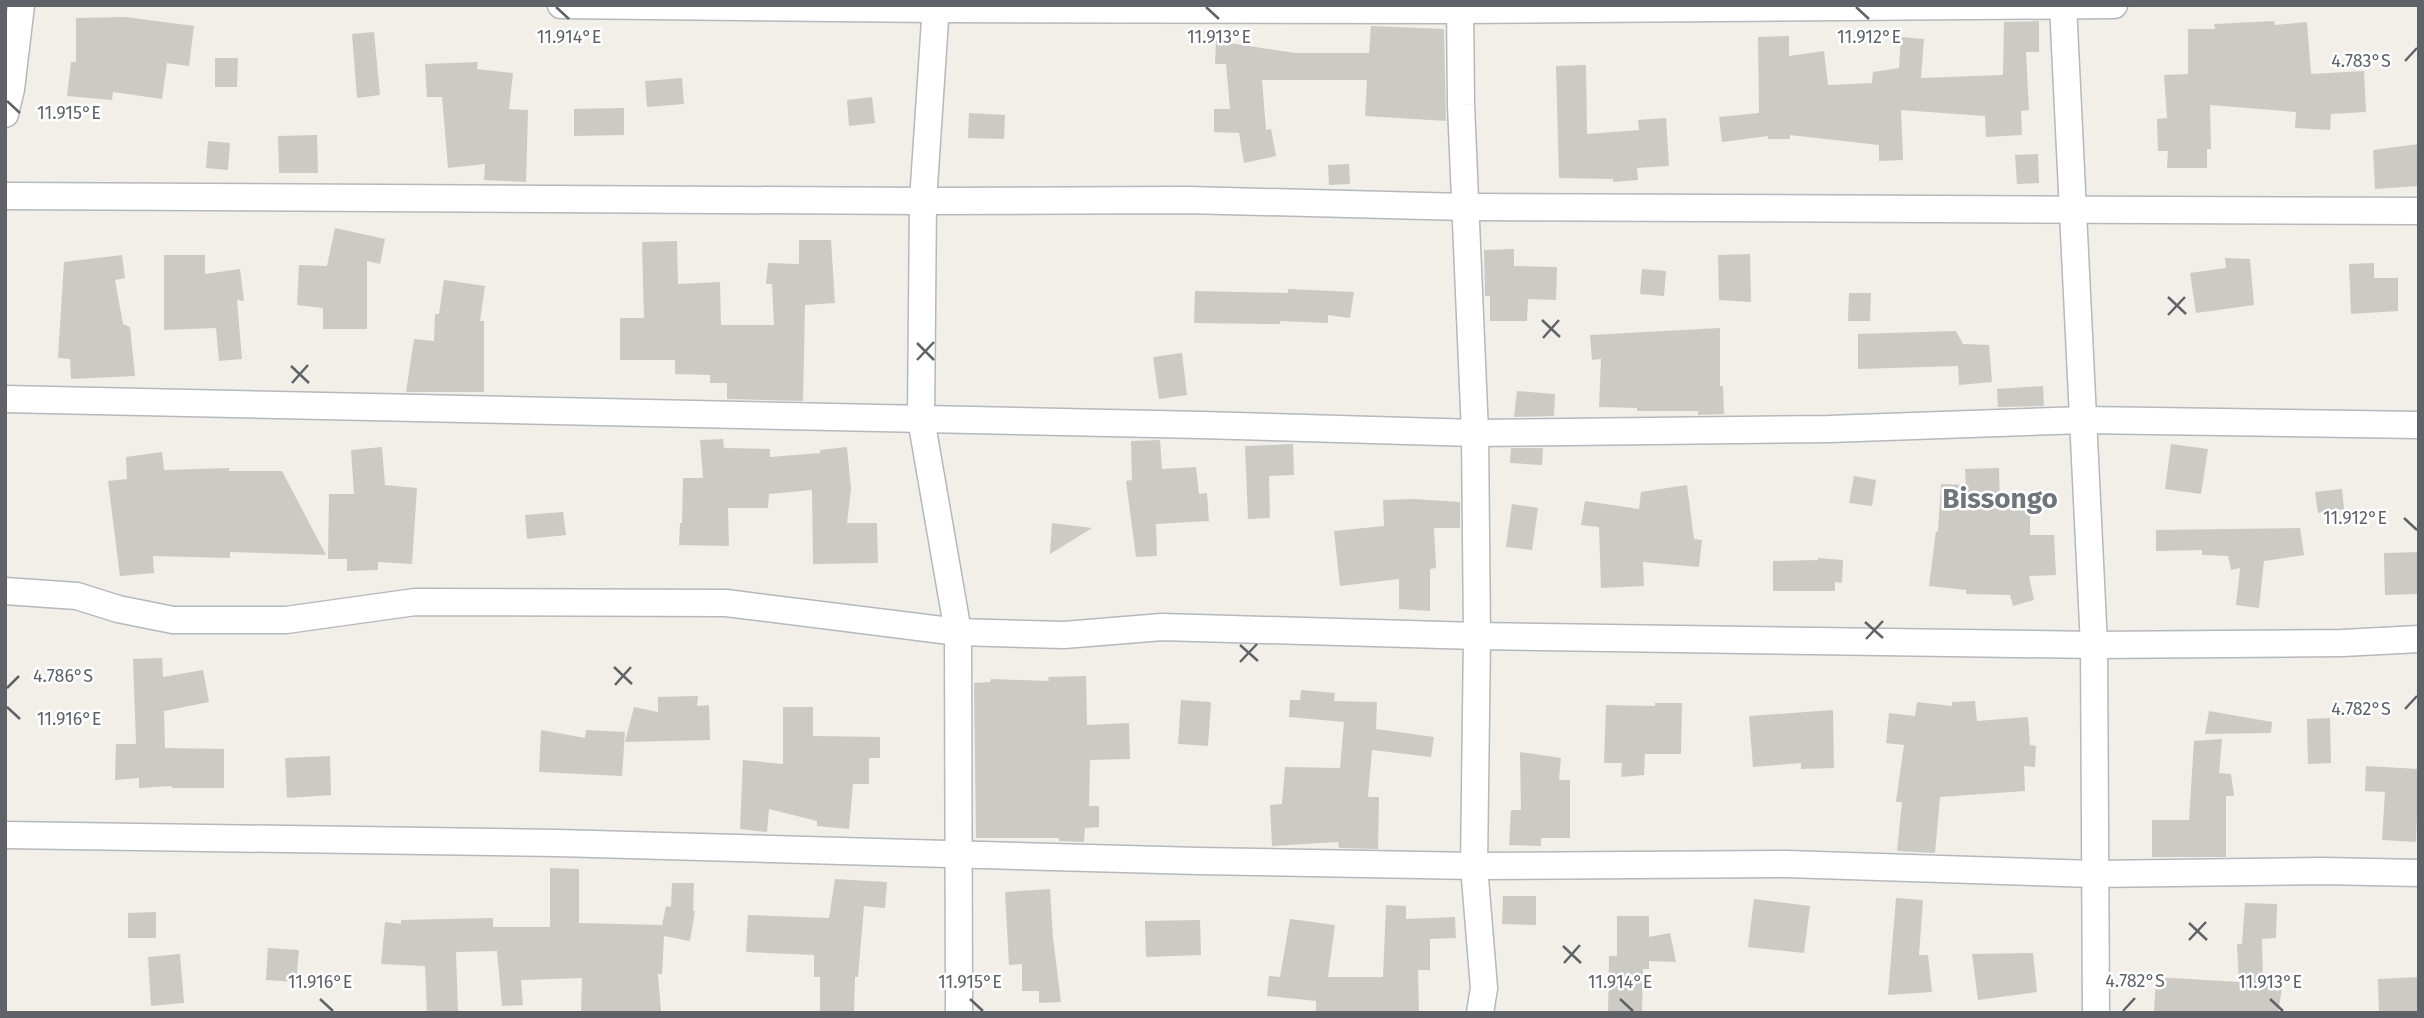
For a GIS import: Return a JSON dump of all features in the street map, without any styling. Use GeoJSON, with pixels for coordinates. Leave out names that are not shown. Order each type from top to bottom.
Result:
{"type":"FeatureCollection","features":[{"type":"Feature","properties":{"kind":"street"},"geometry":{"type":"LineString","coordinates":[[5,114],[11,89],[21,5]]}},
{"type":"Feature","properties":{"kind":"street"},"geometry":{"type":"LineString","coordinates":[[561,5],[1460,8],[2114,5]]}},
{"type":"Feature","properties":{"kind":"street"},"geometry":{"type":"LineString","coordinates":[[2063,6],[2094,646],[2096,1013]]}},
{"type":"Feature","properties":{"kind":"street"},"geometry":{"type":"LineString","coordinates":[[936,7],[923,201],[921,419],[958,632],[959,1013]]}},
{"type":"Feature","properties":{"kind":"street"},"geometry":{"type":"LineString","coordinates":[[1460,8],[1475,433],[1477,636],[1474,866],[1483,988],[1480,1013]]}},
{"type":"Feature","properties":{"kind":"street"},"geometry":{"type":"LineString","coordinates":[[5,196],[1187,200],[1465,207],[2419,211]]}},
{"type":"Feature","properties":{"kind":"street"},"geometry":{"type":"LineString","coordinates":[[5,399],[1475,433],[1829,429],[2084,420],[2419,425]]}},
{"type":"Feature","properties":{"kind":"street"},"geometry":{"type":"LineString","coordinates":[[5,591],[77,596],[118,609],[173,620],[286,620],[415,603],[726,603],[958,632],[1064,635],[1162,627],[1477,636],[2094,646],[2342,643],[2419,639]]}},
{"type":"Feature","properties":{"kind":"street"},"geometry":{"type":"LineString","coordinates":[[5,835],[557,844],[1474,866],[1786,864],[2094,874],[2322,871],[2419,873]]}},
{"type":"Feature","properties":{"kind":"building"},"geometry":{"type":"Polygon","coordinates":[[[126,17],[194,26],[189,66],[167,63],[162,99],[113,92],[112,100],[67,96],[71,62],[76,62],[76,18],[126,17]]]}},
{"type":"Feature","properties":{"kind":"building"},"geometry":{"type":"Polygon","coordinates":[[[2039,21],[2039,52],[2026,52],[2029,110],[2021,111],[2022,135],[1986,137],[1985,116],[1901,110],[1903,160],[1879,161],[1879,145],[1790,135],[1790,139],[1768,139],[1768,136],[1722,142],[1719,117],[1759,113],[1758,37],[1789,36],[1789,56],[1824,51],[1828,85],[1872,83],[1873,72],[1899,68],[1901,37],[1924,39],[1921,78],[2003,75],[2004,22],[2039,21]]]}},
{"type":"Feature","properties":{"kind":"building"},"geometry":{"type":"Polygon","coordinates":[[[2274,21],[2275,25],[2307,22],[2311,74],[2364,71],[2366,112],[2331,114],[2330,130],[2295,128],[2296,112],[2210,105],[2211,149],[2207,149],[2207,168],[2167,168],[2168,151],[2158,151],[2157,119],[2167,118],[2164,75],[2188,74],[2188,29],[2215,29],[2214,24],[2274,21]]]}},
{"type":"Feature","properties":{"kind":"building"},"geometry":{"type":"Polygon","coordinates":[[[1371,26],[1444,29],[1446,121],[1365,116],[1367,80],[1262,80],[1266,130],[1271,129],[1276,156],[1244,163],[1239,133],[1214,132],[1214,109],[1230,109],[1226,64],[1215,64],[1216,41],[1295,53],[1369,53],[1371,26]]]}},
{"type":"Feature","properties":{"kind":"building"},"geometry":{"type":"Polygon","coordinates":[[[374,32],[380,95],[357,98],[352,34],[374,32]]]}},
{"type":"Feature","properties":{"kind":"building"},"geometry":{"type":"Polygon","coordinates":[[[215,58],[238,58],[237,87],[215,87],[215,58]]]}},
{"type":"Feature","properties":{"kind":"building"},"geometry":{"type":"Polygon","coordinates":[[[478,62],[477,69],[513,73],[509,109],[528,110],[526,182],[484,180],[485,164],[448,168],[442,97],[427,97],[425,64],[478,62]]]}},
{"type":"Feature","properties":{"kind":"building"},"geometry":{"type":"Polygon","coordinates":[[[1586,65],[1587,134],[1639,130],[1638,120],[1666,118],[1669,166],[1637,168],[1638,180],[1613,182],[1613,179],[1559,178],[1556,66],[1586,65]]]}},
{"type":"Feature","properties":{"kind":"building"},"geometry":{"type":"Polygon","coordinates":[[[682,78],[684,104],[647,107],[645,81],[682,78]]]}},
{"type":"Feature","properties":{"kind":"building"},"geometry":{"type":"Polygon","coordinates":[[[872,97],[875,123],[849,126],[847,100],[872,97]]]}},
{"type":"Feature","properties":{"kind":"building"},"geometry":{"type":"Polygon","coordinates":[[[624,108],[624,135],[574,136],[574,109],[624,108]]]}},
{"type":"Feature","properties":{"kind":"building"},"geometry":{"type":"Polygon","coordinates":[[[969,113],[1005,115],[1004,139],[968,138],[969,113]]]}},
{"type":"Feature","properties":{"kind":"building"},"geometry":{"type":"Polygon","coordinates":[[[317,135],[318,173],[279,173],[278,136],[317,135]]]}},
{"type":"Feature","properties":{"kind":"building"},"geometry":{"type":"Polygon","coordinates":[[[208,141],[230,143],[228,170],[206,168],[208,141]]]}},
{"type":"Feature","properties":{"kind":"building"},"geometry":{"type":"Polygon","coordinates":[[[2419,144],[2419,186],[2375,189],[2373,150],[2419,144]]]}},
{"type":"Feature","properties":{"kind":"building"},"geometry":{"type":"Polygon","coordinates":[[[2038,154],[2039,183],[2017,184],[2015,155],[2038,154]]]}},
{"type":"Feature","properties":{"kind":"building"},"geometry":{"type":"Polygon","coordinates":[[[1349,164],[1350,184],[1329,185],[1328,165],[1349,164]]]}},
{"type":"Feature","properties":{"kind":"building"},"geometry":{"type":"Polygon","coordinates":[[[335,228],[385,239],[380,264],[367,261],[367,329],[323,329],[323,308],[297,305],[299,265],[327,266],[335,228]]]}},
{"type":"Feature","properties":{"kind":"building"},"geometry":{"type":"Polygon","coordinates":[[[799,240],[831,240],[835,303],[805,305],[803,401],[727,399],[727,383],[710,383],[710,375],[675,374],[675,360],[620,360],[620,318],[644,318],[642,242],[677,241],[678,284],[720,282],[721,325],[774,325],[772,284],[766,284],[768,263],[799,264],[799,240]]]}},
{"type":"Feature","properties":{"kind":"building"},"geometry":{"type":"Polygon","coordinates":[[[1514,249],[1514,266],[1557,267],[1556,300],[1528,299],[1527,321],[1490,321],[1490,296],[1485,296],[1484,250],[1514,249]]]}},
{"type":"Feature","properties":{"kind":"building"},"geometry":{"type":"Polygon","coordinates":[[[1750,254],[1751,302],[1719,300],[1718,255],[1750,254]]]}},
{"type":"Feature","properties":{"kind":"building"},"geometry":{"type":"Polygon","coordinates":[[[122,255],[125,278],[115,280],[123,324],[130,327],[135,376],[71,379],[70,359],[58,358],[64,262],[122,255]]]}},
{"type":"Feature","properties":{"kind":"building"},"geometry":{"type":"Polygon","coordinates":[[[164,255],[205,255],[205,274],[240,269],[244,301],[237,300],[242,359],[219,361],[216,328],[164,330],[164,255]]]}},
{"type":"Feature","properties":{"kind":"building"},"geometry":{"type":"Polygon","coordinates":[[[2225,258],[2250,259],[2254,305],[2196,313],[2190,273],[2226,268],[2225,258]]]}},
{"type":"Feature","properties":{"kind":"building"},"geometry":{"type":"Polygon","coordinates":[[[2374,263],[2374,278],[2398,278],[2398,311],[2351,314],[2349,264],[2374,263]]]}},
{"type":"Feature","properties":{"kind":"building"},"geometry":{"type":"Polygon","coordinates":[[[1642,269],[1666,271],[1664,296],[1640,294],[1642,269]]]}},
{"type":"Feature","properties":{"kind":"building"},"geometry":{"type":"Polygon","coordinates":[[[444,280],[485,286],[480,321],[484,321],[484,392],[406,392],[414,339],[434,341],[435,314],[439,314],[444,280]]]}},
{"type":"Feature","properties":{"kind":"building"},"geometry":{"type":"Polygon","coordinates":[[[1288,289],[1354,292],[1350,318],[1328,315],[1328,323],[1194,323],[1195,291],[1288,293],[1288,289]]]}},
{"type":"Feature","properties":{"kind":"building"},"geometry":{"type":"Polygon","coordinates":[[[1849,293],[1871,293],[1870,321],[1848,321],[1849,293]]]}},
{"type":"Feature","properties":{"kind":"building"},"geometry":{"type":"Polygon","coordinates":[[[1720,328],[1720,386],[1723,386],[1724,414],[1698,415],[1698,411],[1637,411],[1637,408],[1599,407],[1601,359],[1592,360],[1590,335],[1720,328]]]}},
{"type":"Feature","properties":{"kind":"building"},"geometry":{"type":"Polygon","coordinates":[[[1956,331],[1963,344],[1989,345],[1992,382],[1959,385],[1958,366],[1858,369],[1858,334],[1956,331]]]}},
{"type":"Feature","properties":{"kind":"building"},"geometry":{"type":"Polygon","coordinates":[[[1182,353],[1187,395],[1159,399],[1153,357],[1182,353]]]}},
{"type":"Feature","properties":{"kind":"building"},"geometry":{"type":"Polygon","coordinates":[[[2043,386],[2044,406],[1998,407],[1997,389],[2043,386]]]}},
{"type":"Feature","properties":{"kind":"building"},"geometry":{"type":"Polygon","coordinates":[[[1517,391],[1555,394],[1554,416],[1514,417],[1517,391]]]}},
{"type":"Feature","properties":{"kind":"building"},"geometry":{"type":"Polygon","coordinates":[[[723,439],[724,448],[770,449],[770,457],[820,453],[820,450],[847,447],[851,489],[847,523],[877,523],[878,563],[813,564],[812,490],[769,494],[768,508],[728,508],[729,546],[679,545],[683,478],[703,478],[700,440],[723,439]]]}},
{"type":"Feature","properties":{"kind":"building"},"geometry":{"type":"Polygon","coordinates":[[[1160,440],[1162,469],[1196,467],[1199,494],[1207,493],[1209,521],[1156,524],[1157,556],[1136,557],[1126,481],[1132,480],[1131,441],[1160,440]]]}},
{"type":"Feature","properties":{"kind":"building"},"geometry":{"type":"Polygon","coordinates":[[[1293,444],[1294,475],[1269,476],[1270,518],[1248,519],[1245,446],[1293,444]]]}},
{"type":"Feature","properties":{"kind":"building"},"geometry":{"type":"Polygon","coordinates":[[[2171,444],[2208,449],[2201,494],[2165,489],[2171,444]]]}},
{"type":"Feature","properties":{"kind":"building"},"geometry":{"type":"Polygon","coordinates":[[[382,447],[385,485],[417,488],[412,564],[378,562],[378,570],[347,571],[347,559],[328,559],[329,494],[354,494],[351,450],[382,447]]]}},
{"type":"Feature","properties":{"kind":"building"},"geometry":{"type":"Polygon","coordinates":[[[1511,448],[1543,448],[1542,465],[1510,463],[1511,448]]]}},
{"type":"Feature","properties":{"kind":"building"},"geometry":{"type":"Polygon","coordinates":[[[162,452],[164,470],[229,468],[229,471],[282,471],[326,555],[230,552],[230,558],[153,556],[154,573],[120,576],[108,481],[127,479],[126,457],[162,452]]]}},
{"type":"Feature","properties":{"kind":"building"},"geometry":{"type":"Polygon","coordinates":[[[1999,468],[2000,506],[2030,505],[2030,535],[2054,535],[2056,575],[2029,576],[2034,600],[2013,606],[2010,595],[1966,594],[1966,590],[1929,586],[1936,531],[1938,532],[1941,484],[1966,485],[1965,469],[1999,468]]]}},
{"type":"Feature","properties":{"kind":"building"},"geometry":{"type":"Polygon","coordinates":[[[1854,476],[1876,480],[1872,506],[1849,503],[1854,476]]]}},
{"type":"Feature","properties":{"kind":"building"},"geometry":{"type":"Polygon","coordinates":[[[1687,485],[1694,539],[1702,540],[1699,567],[1643,562],[1644,586],[1601,588],[1599,527],[1581,525],[1585,501],[1639,509],[1641,492],[1687,485]]]}},
{"type":"Feature","properties":{"kind":"building"},"geometry":{"type":"Polygon","coordinates":[[[2342,489],[2344,509],[2318,513],[2315,492],[2342,489]]]}},
{"type":"Feature","properties":{"kind":"building"},"geometry":{"type":"Polygon","coordinates":[[[1383,500],[1460,502],[1460,528],[1434,528],[1436,568],[1430,569],[1430,611],[1399,609],[1399,579],[1340,586],[1334,531],[1384,526],[1383,500]]]}},
{"type":"Feature","properties":{"kind":"building"},"geometry":{"type":"Polygon","coordinates":[[[1512,504],[1538,508],[1532,550],[1506,547],[1512,504]]]}},
{"type":"Feature","properties":{"kind":"building"},"geometry":{"type":"Polygon","coordinates":[[[563,512],[566,535],[527,539],[525,515],[563,512]]]}},
{"type":"Feature","properties":{"kind":"building"},"geometry":{"type":"Polygon","coordinates":[[[1052,523],[1092,528],[1050,554],[1052,523]]]}},
{"type":"Feature","properties":{"kind":"building"},"geometry":{"type":"Polygon","coordinates":[[[2300,528],[2304,555],[2264,561],[2259,608],[2236,605],[2240,568],[2231,570],[2228,556],[2202,555],[2202,550],[2156,551],[2156,530],[2300,528]]]}},
{"type":"Feature","properties":{"kind":"building"},"geometry":{"type":"Polygon","coordinates":[[[2419,552],[2419,594],[2385,595],[2384,553],[2419,552]]]}},
{"type":"Feature","properties":{"kind":"building"},"geometry":{"type":"Polygon","coordinates":[[[1818,558],[1843,560],[1842,583],[1835,582],[1835,591],[1773,591],[1773,561],[1818,558]]]}},
{"type":"Feature","properties":{"kind":"building"},"geometry":{"type":"Polygon","coordinates":[[[162,658],[163,677],[203,670],[209,702],[164,711],[165,748],[224,749],[224,788],[139,788],[139,778],[115,780],[116,744],[136,744],[133,659],[162,658]]]}},
{"type":"Feature","properties":{"kind":"building"},"geometry":{"type":"Polygon","coordinates":[[[1086,676],[1087,725],[1129,723],[1130,759],[1090,760],[1089,806],[1099,806],[1099,827],[1085,828],[1084,842],[1059,841],[1059,838],[976,838],[974,683],[990,682],[991,679],[1049,681],[1048,677],[1086,676]]]}},
{"type":"Feature","properties":{"kind":"building"},"geometry":{"type":"Polygon","coordinates":[[[1301,690],[1335,693],[1334,701],[1377,702],[1376,729],[1434,737],[1431,757],[1372,750],[1368,797],[1379,797],[1378,849],[1339,848],[1338,842],[1272,846],[1270,805],[1282,804],[1285,767],[1340,768],[1344,722],[1289,717],[1290,700],[1300,700],[1301,690]]]}},
{"type":"Feature","properties":{"kind":"building"},"geometry":{"type":"Polygon","coordinates":[[[698,696],[697,706],[709,705],[710,740],[625,742],[634,707],[658,712],[658,697],[698,696]]]}},
{"type":"Feature","properties":{"kind":"building"},"geometry":{"type":"Polygon","coordinates":[[[1181,700],[1211,702],[1208,746],[1178,744],[1181,700]]]}},
{"type":"Feature","properties":{"kind":"building"},"geometry":{"type":"Polygon","coordinates":[[[1975,701],[1977,721],[2028,717],[2030,745],[2036,746],[2035,767],[2024,766],[2025,791],[1940,797],[1935,853],[1897,851],[1902,802],[1896,802],[1904,745],[1886,743],[1889,713],[1915,716],[1917,702],[1952,706],[1952,702],[1975,701]]]}},
{"type":"Feature","properties":{"kind":"building"},"geometry":{"type":"Polygon","coordinates":[[[1655,703],[1682,703],[1681,754],[1645,754],[1644,775],[1621,777],[1622,763],[1604,763],[1606,705],[1655,706],[1655,703]]]}},
{"type":"Feature","properties":{"kind":"building"},"geometry":{"type":"Polygon","coordinates":[[[783,707],[813,707],[813,736],[880,737],[880,758],[869,758],[869,784],[853,784],[849,829],[817,826],[817,821],[769,809],[767,832],[740,829],[743,760],[783,764],[783,707]]]}},
{"type":"Feature","properties":{"kind":"building"},"geometry":{"type":"Polygon","coordinates":[[[1833,710],[1834,768],[1801,769],[1801,763],[1753,767],[1749,716],[1833,710]]]}},
{"type":"Feature","properties":{"kind":"building"},"geometry":{"type":"Polygon","coordinates":[[[2209,711],[2272,722],[2271,733],[2205,734],[2209,711]]]}},
{"type":"Feature","properties":{"kind":"building"},"geometry":{"type":"Polygon","coordinates":[[[2330,718],[2331,763],[2308,764],[2307,719],[2330,718]]]}},
{"type":"Feature","properties":{"kind":"building"},"geometry":{"type":"Polygon","coordinates":[[[541,730],[585,738],[586,730],[625,732],[622,776],[539,772],[541,730]]]}},
{"type":"Feature","properties":{"kind":"building"},"geometry":{"type":"Polygon","coordinates":[[[2222,739],[2219,773],[2231,774],[2234,796],[2226,796],[2226,857],[2152,857],[2152,820],[2189,820],[2194,741],[2222,739]]]}},
{"type":"Feature","properties":{"kind":"building"},"geometry":{"type":"Polygon","coordinates":[[[1520,752],[1561,758],[1559,780],[1570,780],[1570,838],[1541,838],[1541,846],[1509,845],[1511,810],[1521,810],[1520,752]]]}},
{"type":"Feature","properties":{"kind":"building"},"geometry":{"type":"Polygon","coordinates":[[[330,756],[331,795],[287,798],[285,758],[330,756]]]}},
{"type":"Feature","properties":{"kind":"building"},"geometry":{"type":"Polygon","coordinates":[[[2366,766],[2419,769],[2416,842],[2382,840],[2385,792],[2365,791],[2366,766]]]}},
{"type":"Feature","properties":{"kind":"building"},"geometry":{"type":"Polygon","coordinates":[[[550,868],[579,869],[579,923],[662,925],[666,906],[671,907],[672,883],[694,883],[695,911],[690,941],[664,936],[662,974],[658,974],[661,1011],[581,1013],[582,978],[521,980],[523,1005],[502,1006],[497,951],[456,952],[458,1011],[427,1013],[425,966],[381,964],[385,922],[401,924],[401,920],[493,918],[493,927],[550,927],[550,868]]]}},
{"type":"Feature","properties":{"kind":"building"},"geometry":{"type":"Polygon","coordinates":[[[835,879],[887,882],[885,908],[864,906],[858,977],[855,977],[854,1013],[820,1013],[820,977],[814,977],[814,955],[746,952],[748,915],[829,918],[835,879]]]}},
{"type":"Feature","properties":{"kind":"building"},"geometry":{"type":"Polygon","coordinates":[[[1050,889],[1061,1002],[1039,1003],[1039,991],[1022,991],[1022,964],[1009,965],[1005,892],[1050,889]]]}},
{"type":"Feature","properties":{"kind":"building"},"geometry":{"type":"Polygon","coordinates":[[[1503,896],[1536,896],[1536,925],[1502,924],[1503,896]]]}},
{"type":"Feature","properties":{"kind":"building"},"geometry":{"type":"Polygon","coordinates":[[[1896,898],[1923,900],[1919,955],[1928,955],[1932,992],[1888,995],[1896,898]]]}},
{"type":"Feature","properties":{"kind":"building"},"geometry":{"type":"Polygon","coordinates":[[[1754,899],[1810,906],[1804,953],[1748,947],[1754,899]]]}},
{"type":"Feature","properties":{"kind":"building"},"geometry":{"type":"Polygon","coordinates":[[[2245,903],[2277,904],[2276,938],[2262,939],[2263,985],[2282,988],[2278,1013],[2154,1013],[2156,977],[2239,982],[2237,944],[2242,944],[2245,903]]]}},
{"type":"Feature","properties":{"kind":"building"},"geometry":{"type":"Polygon","coordinates":[[[1386,905],[1406,906],[1406,919],[1455,917],[1456,938],[1430,939],[1430,970],[1418,970],[1419,1013],[1316,1013],[1316,1001],[1267,996],[1269,976],[1280,977],[1290,919],[1335,925],[1328,977],[1383,977],[1386,905]]]}},
{"type":"Feature","properties":{"kind":"building"},"geometry":{"type":"Polygon","coordinates":[[[156,912],[156,938],[128,938],[128,913],[156,912]]]}},
{"type":"Feature","properties":{"kind":"building"},"geometry":{"type":"Polygon","coordinates":[[[1617,916],[1649,916],[1649,937],[1670,933],[1676,962],[1649,961],[1649,969],[1643,969],[1642,1013],[1608,1013],[1609,956],[1617,956],[1617,916]]]}},
{"type":"Feature","properties":{"kind":"building"},"geometry":{"type":"Polygon","coordinates":[[[1200,920],[1201,955],[1146,957],[1145,921],[1200,920]]]}},
{"type":"Feature","properties":{"kind":"building"},"geometry":{"type":"Polygon","coordinates":[[[268,948],[299,950],[296,982],[266,980],[268,948]]]}},
{"type":"Feature","properties":{"kind":"building"},"geometry":{"type":"Polygon","coordinates":[[[2033,953],[2037,992],[1978,1000],[1972,954],[2033,953]]]}},
{"type":"Feature","properties":{"kind":"building"},"geometry":{"type":"Polygon","coordinates":[[[180,954],[184,1003],[151,1006],[148,957],[180,954]]]}},
{"type":"Feature","properties":{"kind":"building"},"geometry":{"type":"Polygon","coordinates":[[[2419,977],[2419,1013],[2379,1013],[2378,979],[2419,977]]]}},
{"type":"Feature","properties":{"kind":"district","name":"Bissongo"},"geometry":{"type":"Point","coordinates":[2000,498]}}]}
